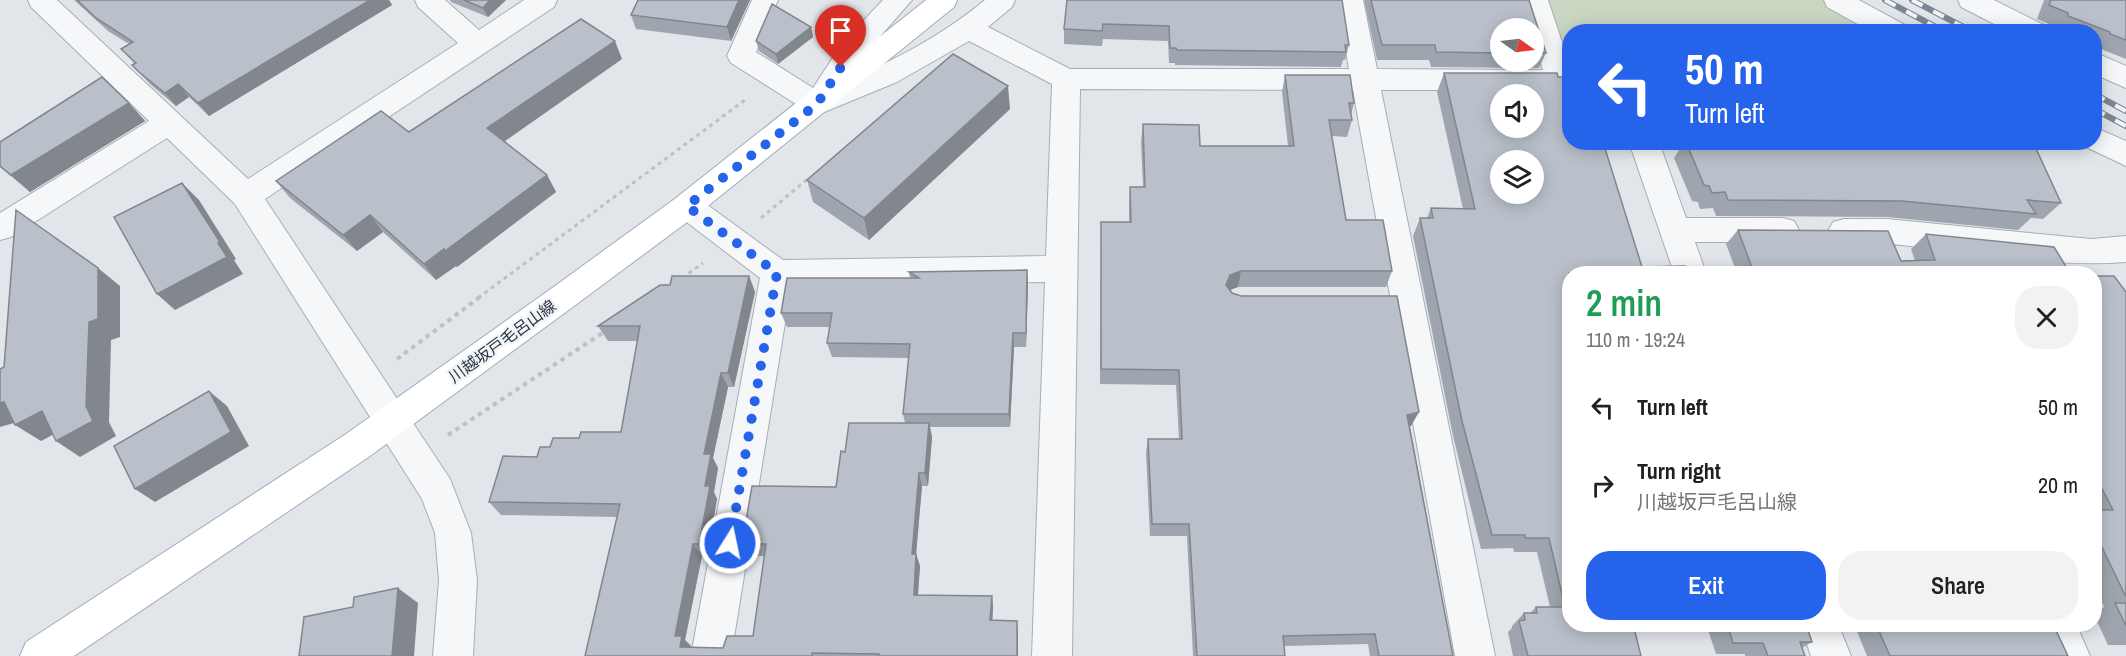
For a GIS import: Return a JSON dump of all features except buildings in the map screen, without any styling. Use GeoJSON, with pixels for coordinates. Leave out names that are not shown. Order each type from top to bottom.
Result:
{"type":"FeatureCollection","features":[{"type":"Feature","properties":{"kind":"main road","name":"川越坂戸毛呂山線"},"geometry":{"type":"LineString","coordinates":[[40,656],[391,421],[687,206],[944,0]]}},
{"type":"Feature","properties":{"kind":"street"},"geometry":{"type":"LineString","coordinates":[[40,0],[167,124],[246,196],[437,491],[453,533],[458,580],[453,656]]}},
{"type":"Feature","properties":{"kind":"street"},"geometry":{"type":"LineString","coordinates":[[428,0],[477,44]]}},
{"type":"Feature","properties":{"kind":"street"},"geometry":{"type":"LineString","coordinates":[[246,196],[544,0]]}},
{"type":"Feature","properties":{"kind":"street"},"geometry":{"type":"LineString","coordinates":[[765,0],[741,56],[817,104]]}},
{"type":"Feature","properties":{"kind":"street"},"geometry":{"type":"LineString","coordinates":[[817,104],[853,49],[899,0]]}},
{"type":"Feature","properties":{"kind":"street"},"geometry":{"type":"LineString","coordinates":[[817,104],[886,75],[968,29],[1002,0]]}},
{"type":"Feature","properties":{"kind":"street"},"geometry":{"type":"LineString","coordinates":[[1350,0],[1475,656]]}},
{"type":"Feature","properties":{"kind":"street"},"geometry":{"type":"LineString","coordinates":[[1535,0],[1562,74]]}},
{"type":"Feature","properties":{"kind":"street"},"geometry":{"type":"LineString","coordinates":[[1836,0],[1880,24]]}},
{"type":"Feature","properties":{"kind":"street"},"geometry":{"type":"LineString","coordinates":[[1971,0],[2018,24]]}},
{"type":"Feature","properties":{"kind":"street"},"geometry":{"type":"LineString","coordinates":[[968,29],[1066,80],[1562,80]]}},
{"type":"Feature","properties":{"kind":"street"},"geometry":{"type":"LineString","coordinates":[[2102,66],[2126,78]]}},
{"type":"Feature","properties":{"kind":"street"},"geometry":{"type":"LineString","coordinates":[[1052,656],[1066,80]]}},
{"type":"Feature","properties":{"kind":"street"},"geometry":{"type":"LineString","coordinates":[[0,228],[167,124]]}},
{"type":"Feature","properties":{"kind":"street"},"geometry":{"type":"LineString","coordinates":[[2102,142],[2126,155]]}},
{"type":"Feature","properties":{"kind":"street"},"geometry":{"type":"LineString","coordinates":[[1647,150],[1687,266]]}},
{"type":"Feature","properties":{"kind":"street"},"geometry":{"type":"LineString","coordinates":[[687,206],[777,273],[1060,269]]}},
{"type":"Feature","properties":{"kind":"street"},"geometry":{"type":"LineString","coordinates":[[1674,230],[1887,231],[2100,265],[2126,249]]}},
{"type":"Feature","properties":{"kind":"street"},"geometry":{"type":"LineString","coordinates":[[1887,231],[1898,262]]}},
{"type":"Feature","properties":{"kind":"street"},"geometry":{"type":"LineString","coordinates":[[711,656],[777,273]]}},
{"type":"Feature","properties":{"kind":"street"},"geometry":{"type":"LineString","coordinates":[[1822,632],[1831,656]]}},
{"type":"Feature","properties":{"kind":"street"},"geometry":{"type":"LineString","coordinates":[[2060,632],[2070,656]]}},
{"type":"Feature","properties":{"kind":"path"},"geometry":{"type":"LineString","coordinates":[[390,364],[748,97]]}},
{"type":"Feature","properties":{"kind":"green space"},"geometry":{"type":"Polygon","coordinates":[[[1548,0],[1824,0],[1870,24],[1562,24],[1562,45],[1548,0]]]}},
{"type":"Feature","properties":{"kind":"railway"},"geometry":{"type":"LineString","coordinates":[[1885,0],[1930,24]]}},
{"type":"Feature","properties":{"kind":"railway"},"geometry":{"type":"LineString","coordinates":[[1912,0],[1958,24]]}},
{"type":"Feature","properties":{"kind":"railway"},"geometry":{"type":"LineString","coordinates":[[2102,98],[2126,111]]}},
{"type":"Feature","properties":{"kind":"railway"},"geometry":{"type":"LineString","coordinates":[[2102,113],[2126,126]]}},
{"type":"Feature","properties":{"kind":"route"},"geometry":{"type":"LineString","coordinates":[[730,543],[777,273],[687,206],[817,104],[841,67]]}}]}
